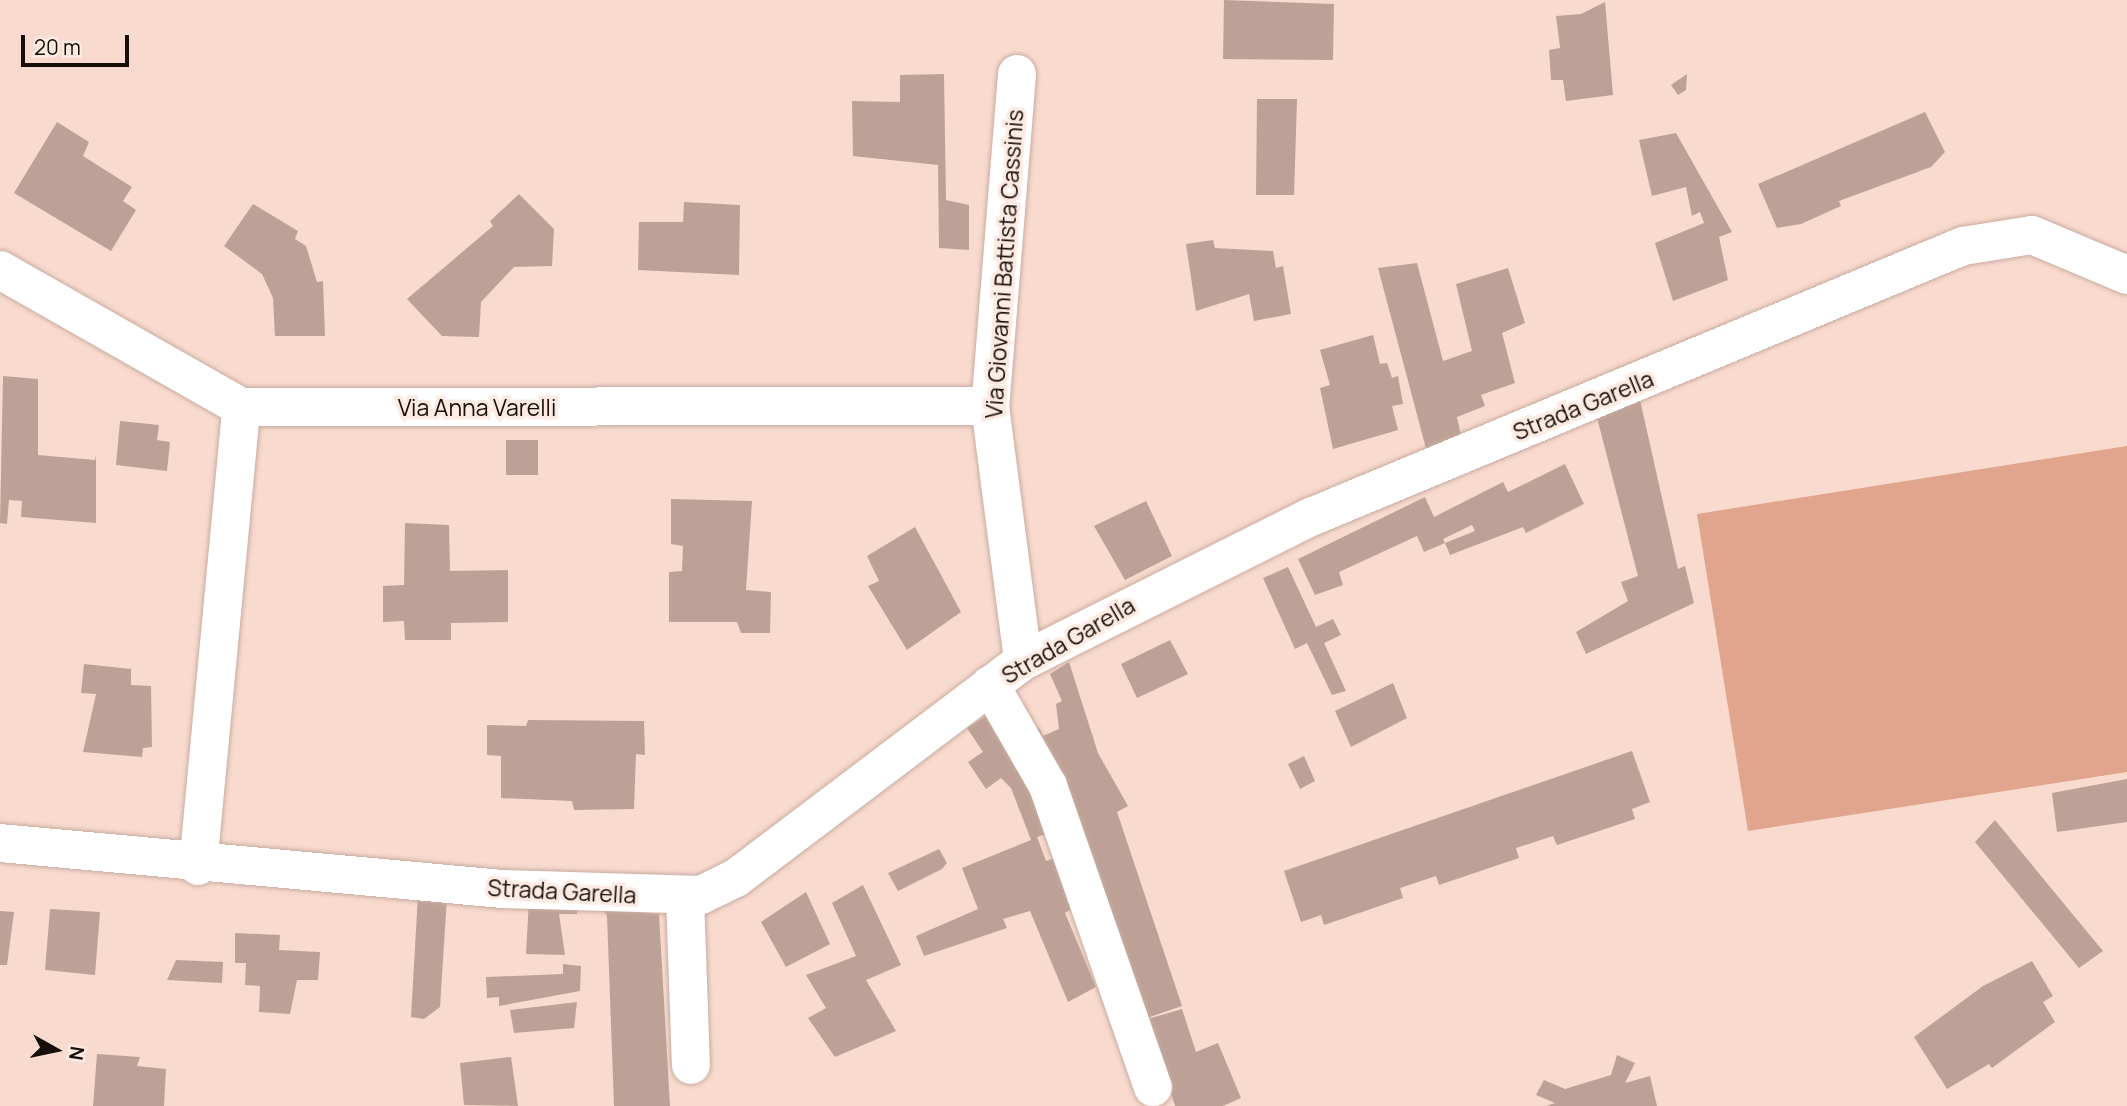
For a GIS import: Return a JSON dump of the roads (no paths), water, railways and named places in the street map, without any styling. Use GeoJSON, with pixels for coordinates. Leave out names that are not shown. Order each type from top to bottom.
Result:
{"type":"FeatureCollection","features":[{"type":"Feature","properties":{"kind":"street","name":"Via Giovanni Battista Cassinis"},"geometry":{"type":"LineString","coordinates":[[1017,74],[990,406],[1023,661]]}},
{"type":"Feature","properties":{"kind":"street","name":"Strada Garella"},"geometry":{"type":"LineString","coordinates":[[0,843],[198,866],[685,896],[736,878],[1023,661],[1311,517],[1963,246],[2032,235],[2127,275]]}},
{"type":"Feature","properties":{"kind":"street","name":"Via Anna Varelli"},"geometry":{"type":"LineString","coordinates":[[0,270],[241,407],[990,406]]}},
{"type":"Feature","properties":{"kind":"street"},"geometry":{"type":"LineString","coordinates":[[198,866],[241,407]]}},
{"type":"Feature","properties":{"kind":"street"},"geometry":{"type":"LineString","coordinates":[[990,685],[1048,786],[1153,1087]]}},
{"type":"Feature","properties":{"kind":"street"},"geometry":{"type":"LineString","coordinates":[[685,896],[691,1065]]}}]}
